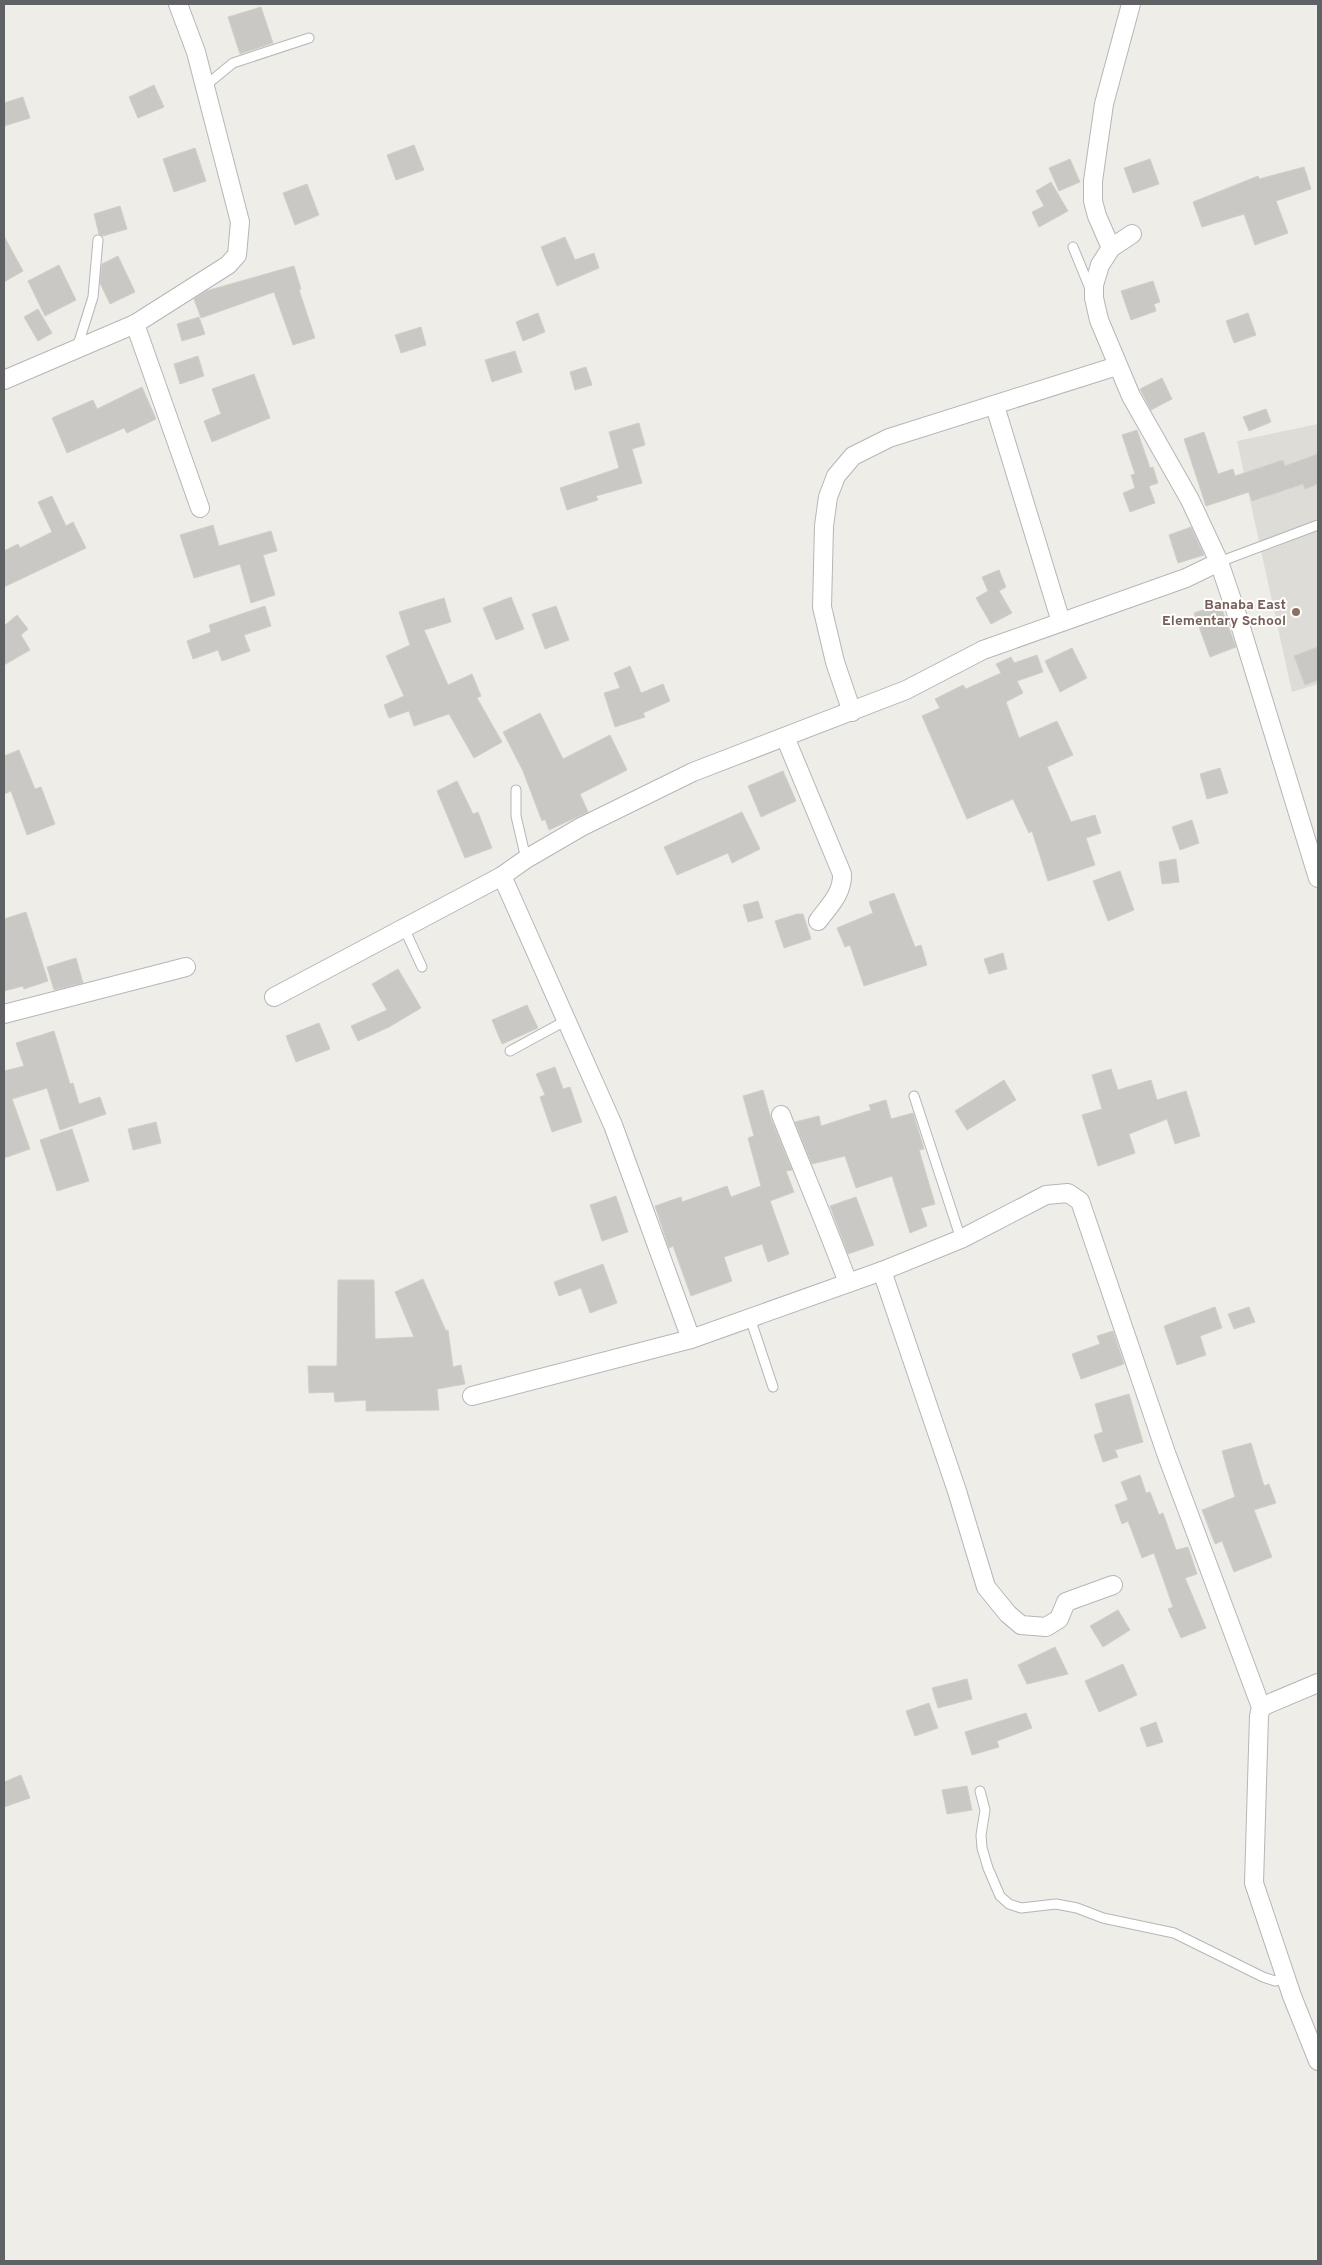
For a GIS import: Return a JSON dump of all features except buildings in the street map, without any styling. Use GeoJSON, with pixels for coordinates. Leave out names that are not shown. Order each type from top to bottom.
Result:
{"type":"FeatureCollection","features":[{"type":"Feature","properties":{"kind":"street"},"geometry":{"type":"LineString","coordinates":[[4,380],[135,324],[228,265],[237,255],[240,222],[196,52],[178,4]]}},
{"type":"Feature","properties":{"kind":"street"},"geometry":{"type":"LineString","coordinates":[[1111,248],[1097,216],[1093,201],[1093,181],[1104,104],[1131,4]]}},
{"type":"Feature","properties":{"kind":"street"},"geometry":{"type":"LineString","coordinates":[[1132,234],[1111,248],[1100,265],[1094,285],[1094,298],[1099,320],[1131,396],[1190,500],[1219,562],[1247,646],[1318,878]]}},
{"type":"Feature","properties":{"kind":"street"},"geometry":{"type":"LineString","coordinates":[[135,324],[200,508]]}},
{"type":"Feature","properties":{"kind":"street"},"geometry":{"type":"LineString","coordinates":[[852,712],[835,662],[822,607],[824,526],[828,497],[836,476],[853,456],[868,446],[1117,366]]}},
{"type":"Feature","properties":{"kind":"street"},"geometry":{"type":"LineString","coordinates":[[995,406],[1061,622]]}},
{"type":"Feature","properties":{"kind":"street"},"geometry":{"type":"LineString","coordinates":[[274,997],[502,876],[526,859],[581,827],[693,772],[906,690],[983,650],[1186,578],[1219,562]]}},
{"type":"Feature","properties":{"kind":"street"},"geometry":{"type":"LineString","coordinates":[[785,737],[842,874],[842,883],[839,891],[818,921]]}},
{"type":"Feature","properties":{"kind":"street"},"geometry":{"type":"LineString","coordinates":[[502,876],[568,1020],[613,1125],[691,1339]]}},
{"type":"Feature","properties":{"kind":"street"},"geometry":{"type":"LineString","coordinates":[[4,1014],[186,967]]}},
{"type":"Feature","properties":{"kind":"street"},"geometry":{"type":"LineString","coordinates":[[781,1115],[804,1175],[821,1210],[848,1283]]}},
{"type":"Feature","properties":{"kind":"street"},"geometry":{"type":"LineString","coordinates":[[472,1396],[691,1339],[882,1271],[961,1238],[1046,1195],[1068,1193],[1080,1201],[1166,1453],[1261,1707],[1258,1716],[1254,1883],[1286,1979],[1318,2061]]}},
{"type":"Feature","properties":{"kind":"street"},"geometry":{"type":"LineString","coordinates":[[882,1271],[957,1491],[986,1587],[1008,1614],[1021,1625],[1046,1627],[1059,1619],[1066,1602],[1113,1585]]}},
{"type":"Feature","properties":{"kind":"street"},"geometry":{"type":"LineString","coordinates":[[1261,1707],[1318,1683]]}},
{"type":"Feature","properties":{"kind":"lane"},"geometry":{"type":"LineString","coordinates":[[204,86],[233,63],[308,38]]}},
{"type":"Feature","properties":{"kind":"lane"},"geometry":{"type":"LineString","coordinates":[[77,348],[93,297],[98,240]]}},
{"type":"Feature","properties":{"kind":"lane"},"geometry":{"type":"LineString","coordinates":[[1073,247],[1094,298]]}},
{"type":"Feature","properties":{"kind":"lane"},"geometry":{"type":"LineString","coordinates":[[1219,562],[1318,525]]}},
{"type":"Feature","properties":{"kind":"lane"},"geometry":{"type":"LineString","coordinates":[[516,790],[517,824],[526,859]]}},
{"type":"Feature","properties":{"kind":"lane"},"geometry":{"type":"LineString","coordinates":[[404,928],[422,967]]}},
{"type":"Feature","properties":{"kind":"lane"},"geometry":{"type":"LineString","coordinates":[[510,1051],[568,1020]]}},
{"type":"Feature","properties":{"kind":"lane"},"geometry":{"type":"LineString","coordinates":[[914,1096],[961,1238]]}},
{"type":"Feature","properties":{"kind":"lane"},"geometry":{"type":"LineString","coordinates":[[750,1318],[773,1387]]}},
{"type":"Feature","properties":{"kind":"lane"},"geometry":{"type":"LineString","coordinates":[[980,1791],[986,1810],[982,1848],[1000,1896],[1009,1904],[1021,1908],[1056,1904],[1077,1908],[1103,1918],[1156,1928],[1174,1933],[1263,1977],[1275,1981],[1286,1979]]}},
{"type":"Feature","properties":{"kind":"shaded area","name":"Banaba East Elementary School"},"geometry":{"type":"Polygon","coordinates":[[[1318,424],[1318,684],[1292,692],[1237,441],[1318,424]]]}},
{"type":"Feature","properties":{"kind":"place","name":"Banaba East Elementary School"},"geometry":{"type":"Point","coordinates":[1296,612]}}]}
